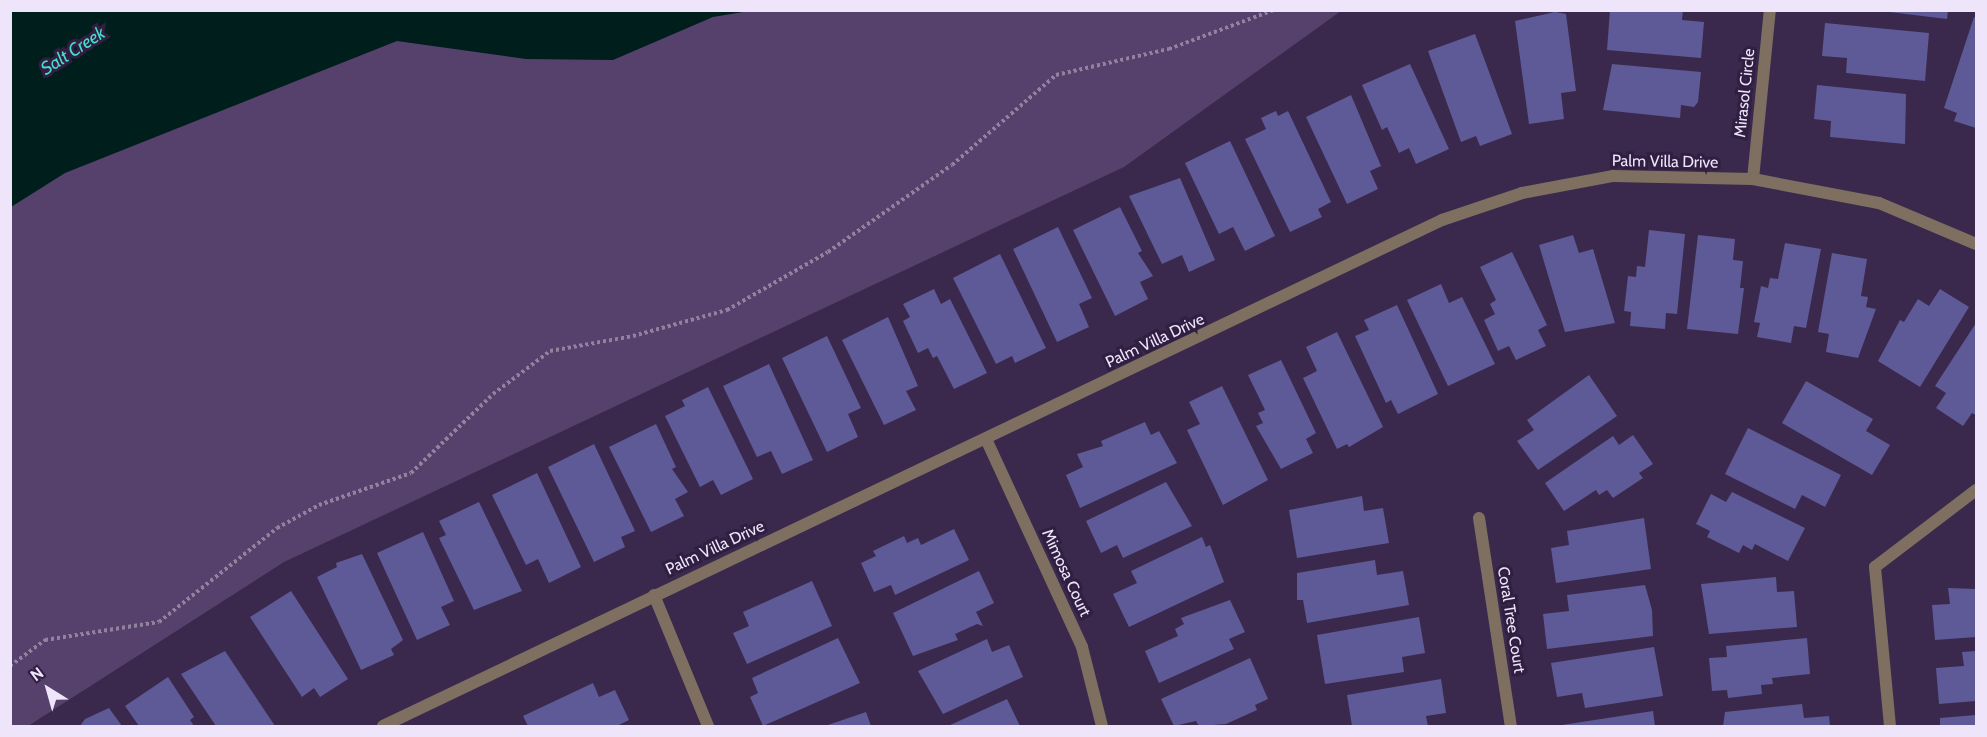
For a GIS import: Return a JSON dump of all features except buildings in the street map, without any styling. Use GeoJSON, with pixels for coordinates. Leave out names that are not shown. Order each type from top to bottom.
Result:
{"type":"FeatureCollection","features":[{"type":"Feature","properties":{"kind":"street","name":"Mirasol Circle"},"geometry":{"type":"LineString","coordinates":[[1753,180],[1770,10]]}},
{"type":"Feature","properties":{"kind":"street","name":"Palm Villa Drive"},"geometry":{"type":"LineString","coordinates":[[383,726],[1442,220],[1502,200],[1613,176],[1753,180],[1880,203],[1977,244]]}},
{"type":"Feature","properties":{"kind":"street","name":"Mimosa Court"},"geometry":{"type":"LineString","coordinates":[[986,439],[1082,647],[1102,726]]}},
{"type":"Feature","properties":{"kind":"street"},"geometry":{"type":"LineString","coordinates":[[1890,726],[1875,567],[1977,490]]}},
{"type":"Feature","properties":{"kind":"street","name":"Coral Tree Court"},"geometry":{"type":"LineString","coordinates":[[1479,518],[1510,726]]}},
{"type":"Feature","properties":{"kind":"street"},"geometry":{"type":"LineString","coordinates":[[654,595],[708,726]]}},
{"type":"Feature","properties":{"kind":"path"},"geometry":{"type":"LineString","coordinates":[[10,666],[45,640],[159,622],[277,528],[319,505],[411,473],[493,394],[550,351],[633,336],[726,310],[828,252],[952,165],[1056,75],[1169,49],[1274,10]]}},
{"type":"Feature","properties":{"kind":"shaded area"},"geometry":{"type":"Polygon","coordinates":[[[10,11],[1341,11],[1124,167],[284,562],[28,726],[10,726],[10,11]]]}},
{"type":"Feature","properties":{"kind":"water","name":"Salt Creek"},"geometry":{"type":"Polygon","coordinates":[[[11,10],[749,11],[713,17],[613,60],[526,59],[397,41],[65,173],[11,207],[11,10]]]}}]}
